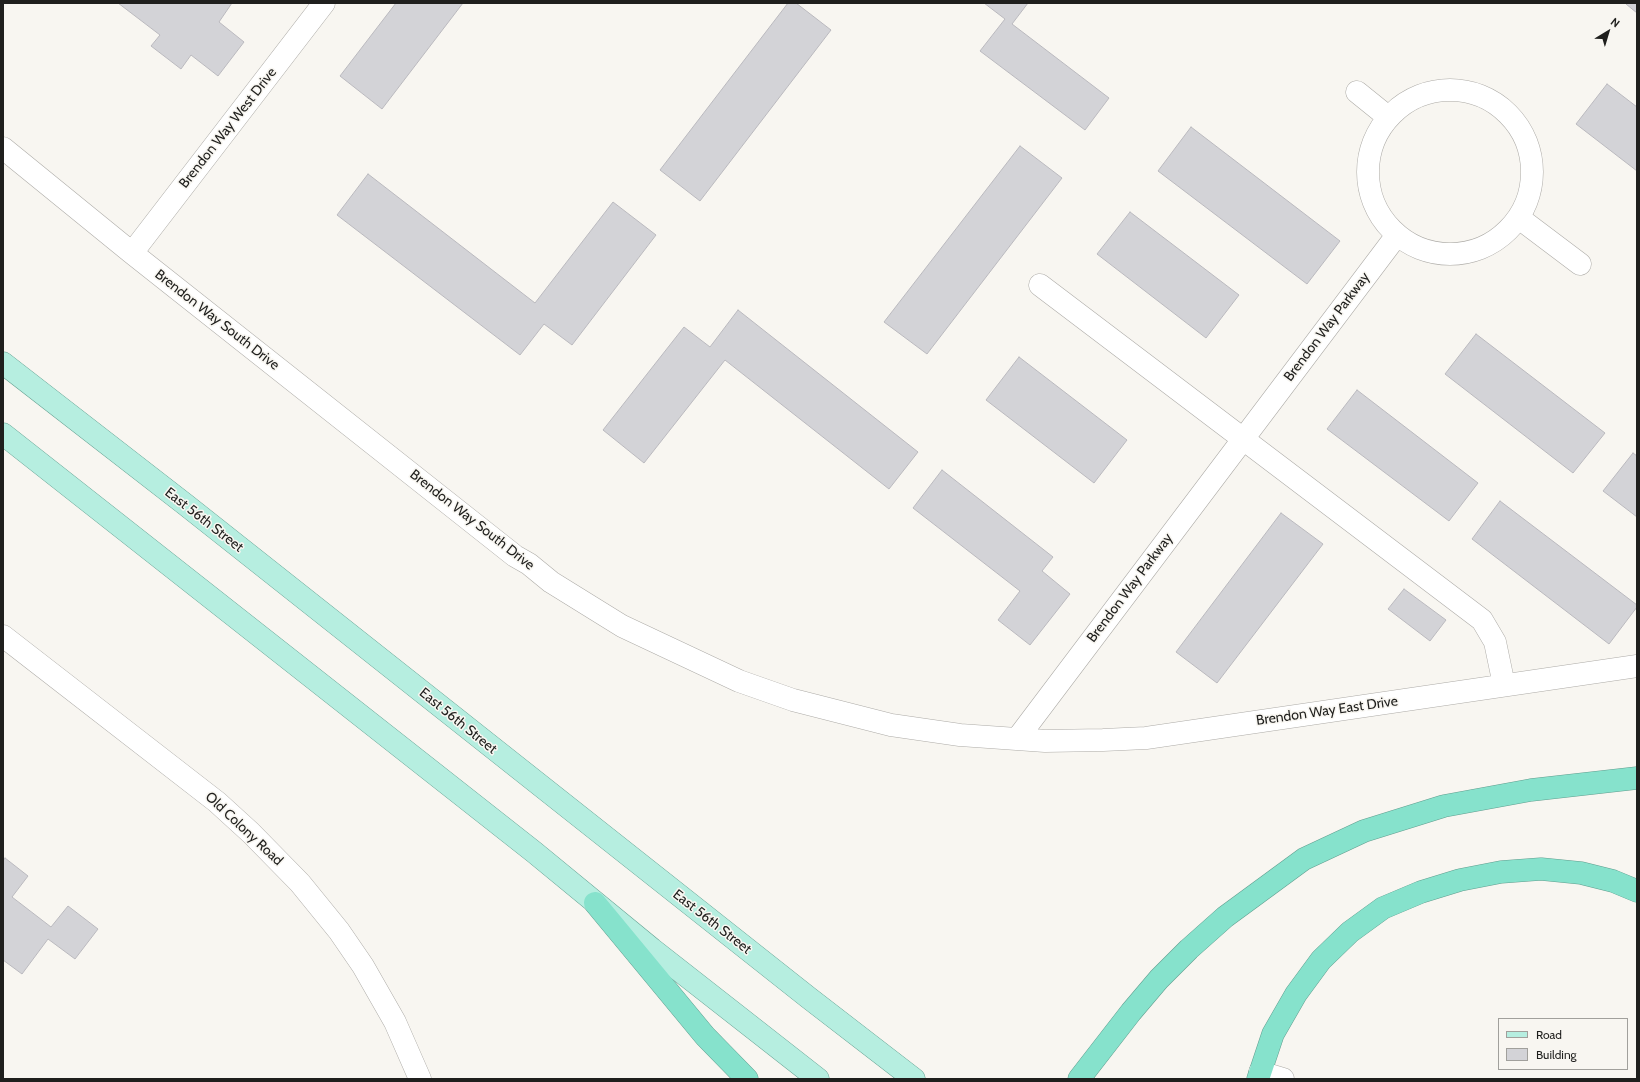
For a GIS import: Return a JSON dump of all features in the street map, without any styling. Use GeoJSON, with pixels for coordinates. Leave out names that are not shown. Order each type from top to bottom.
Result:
{"type":"FeatureCollection","features":[{"type":"Feature","properties":{"kind":"highway"},"geometry":{"type":"LineString","coordinates":[[1079,1079],[1131,1012],[1159,979],[1189,949],[1230,913],[1304,860],[1364,831],[1444,806],[1531,790],[1637,778]]}},
{"type":"Feature","properties":{"kind":"highway"},"geometry":{"type":"LineString","coordinates":[[1259,1075],[1273,1034],[1296,994],[1321,960],[1350,932],[1384,908],[1421,892],[1460,880],[1501,872],[1542,869],[1581,873],[1613,881],[1637,891]]}},
{"type":"Feature","properties":{"kind":"highway"},"geometry":{"type":"LineString","coordinates":[[595,902],[705,1036],[747,1079]]}},
{"type":"Feature","properties":{"kind":"main road","name":"East 56th Street"},"geometry":{"type":"LineString","coordinates":[[3,363],[186,505],[808,998],[914,1079]]}},
{"type":"Feature","properties":{"kind":"main road"},"geometry":{"type":"LineString","coordinates":[[3,434],[534,852],[818,1079]]}},
{"type":"Feature","properties":{"kind":"street","name":"Brendon Way West Drive"},"geometry":{"type":"LineString","coordinates":[[132,253],[324,3]]}},
{"type":"Feature","properties":{"kind":"street"},"geometry":{"type":"LineString","coordinates":[[1447,89],[1463,90],[1480,94],[1498,105],[1518,124],[1526,139],[1531,155],[1533,171],[1532,188],[1527,203],[1519,218],[1510,229],[1494,242],[1462,254],[1427,251],[1408,243],[1397,234],[1376,209],[1368,177],[1372,145],[1379,130],[1388,117],[1401,105],[1415,97],[1430,91],[1447,89]]}},
{"type":"Feature","properties":{"kind":"street"},"geometry":{"type":"LineString","coordinates":[[1357,92],[1388,117]]}},
{"type":"Feature","properties":{"kind":"street","name":"Brendon Way South Drive"},"geometry":{"type":"LineString","coordinates":[[3,148],[132,253],[515,556],[529,564],[552,582],[622,626],[739,681],[792,700],[891,725],[960,735],[1017,739]]}},
{"type":"Feature","properties":{"kind":"street"},"geometry":{"type":"LineString","coordinates":[[1519,218],[1580,264]]}},
{"type":"Feature","properties":{"kind":"street","name":"Brendon Way Parkway"},"geometry":{"type":"LineString","coordinates":[[1017,739],[1397,234]]}},
{"type":"Feature","properties":{"kind":"street"},"geometry":{"type":"LineString","coordinates":[[1040,285],[1482,620],[1495,642],[1504,685]]}},
{"type":"Feature","properties":{"kind":"street","name":"Old Colony Road"},"geometry":{"type":"LineString","coordinates":[[3,636],[217,802],[251,832],[300,883],[364,966],[395,1022],[420,1079]]}},
{"type":"Feature","properties":{"kind":"street","name":"Brendon Way East Drive"},"geometry":{"type":"LineString","coordinates":[[1017,739],[1045,741],[1146,738],[1637,666]]}},
{"type":"Feature","properties":{"kind":"street"},"geometry":{"type":"LineString","coordinates":[[1259,1075],[1283,1079]]}},
{"type":"Feature","properties":{"kind":"building"},"geometry":{"type":"Polygon","coordinates":[[[118,3],[232,3],[219,22],[244,42],[218,76],[191,55],[181,69],[151,46],[160,35],[118,3]]]}},
{"type":"Feature","properties":{"kind":"building"},"geometry":{"type":"Polygon","coordinates":[[[396,3],[463,3],[382,109],[340,76],[396,3]]]}},
{"type":"Feature","properties":{"kind":"building"},"geometry":{"type":"Polygon","coordinates":[[[788,3],[796,3],[831,30],[700,201],[660,170],[788,3]]]}},
{"type":"Feature","properties":{"kind":"building"},"geometry":{"type":"Polygon","coordinates":[[[984,3],[1028,3],[1012,24],[1109,98],[1085,130],[980,51],[1005,19],[984,3]]]}},
{"type":"Feature","properties":{"kind":"building"},"geometry":{"type":"Polygon","coordinates":[[[1637,3],[1637,13],[1626,4],[1637,3]]]}},
{"type":"Feature","properties":{"kind":"building"},"geometry":{"type":"Polygon","coordinates":[[[1607,84],[1637,107],[1637,171],[1576,124],[1607,84]]]}},
{"type":"Feature","properties":{"kind":"building"},"geometry":{"type":"Polygon","coordinates":[[[1191,127],[1340,241],[1307,284],[1158,171],[1191,127]]]}},
{"type":"Feature","properties":{"kind":"building"},"geometry":{"type":"Polygon","coordinates":[[[1020,146],[1062,178],[927,354],[884,322],[1020,146]]]}},
{"type":"Feature","properties":{"kind":"building"},"geometry":{"type":"Polygon","coordinates":[[[368,174],[535,303],[613,202],[656,235],[572,345],[544,324],[520,355],[337,215],[368,174]]]}},
{"type":"Feature","properties":{"kind":"building"},"geometry":{"type":"Polygon","coordinates":[[[1130,212],[1239,295],[1206,338],[1097,254],[1130,212]]]}},
{"type":"Feature","properties":{"kind":"building"},"geometry":{"type":"Polygon","coordinates":[[[738,310],[918,452],[889,489],[725,360],[644,463],[603,430],[684,327],[710,347],[738,310]]]}},
{"type":"Feature","properties":{"kind":"building"},"geometry":{"type":"Polygon","coordinates":[[[1476,334],[1605,433],[1573,473],[1445,374],[1476,334]]]}},
{"type":"Feature","properties":{"kind":"building"},"geometry":{"type":"Polygon","coordinates":[[[1019,357],[1127,440],[1094,483],[986,400],[1019,357]]]}},
{"type":"Feature","properties":{"kind":"building"},"geometry":{"type":"Polygon","coordinates":[[[1357,390],[1478,483],[1449,521],[1327,429],[1357,390]]]}},
{"type":"Feature","properties":{"kind":"building"},"geometry":{"type":"Polygon","coordinates":[[[1633,453],[1637,456],[1637,517],[1603,491],[1633,453]]]}},
{"type":"Feature","properties":{"kind":"building"},"geometry":{"type":"Polygon","coordinates":[[[942,470],[1053,557],[1042,571],[1070,594],[1030,645],[998,620],[1020,591],[913,508],[942,470]]]}},
{"type":"Feature","properties":{"kind":"building"},"geometry":{"type":"Polygon","coordinates":[[[1500,501],[1637,605],[1609,644],[1472,539],[1500,501]]]}},
{"type":"Feature","properties":{"kind":"building"},"geometry":{"type":"Polygon","coordinates":[[[1281,513],[1323,544],[1217,683],[1176,652],[1281,513]]]}},
{"type":"Feature","properties":{"kind":"building"},"geometry":{"type":"Polygon","coordinates":[[[1404,589],[1446,620],[1430,641],[1388,609],[1404,589]]]}},
{"type":"Feature","properties":{"kind":"building"},"geometry":{"type":"Polygon","coordinates":[[[5,858],[28,876],[12,897],[51,927],[68,906],[98,929],[75,959],[48,939],[22,974],[3,960],[3,861],[5,858]]]}}]}
